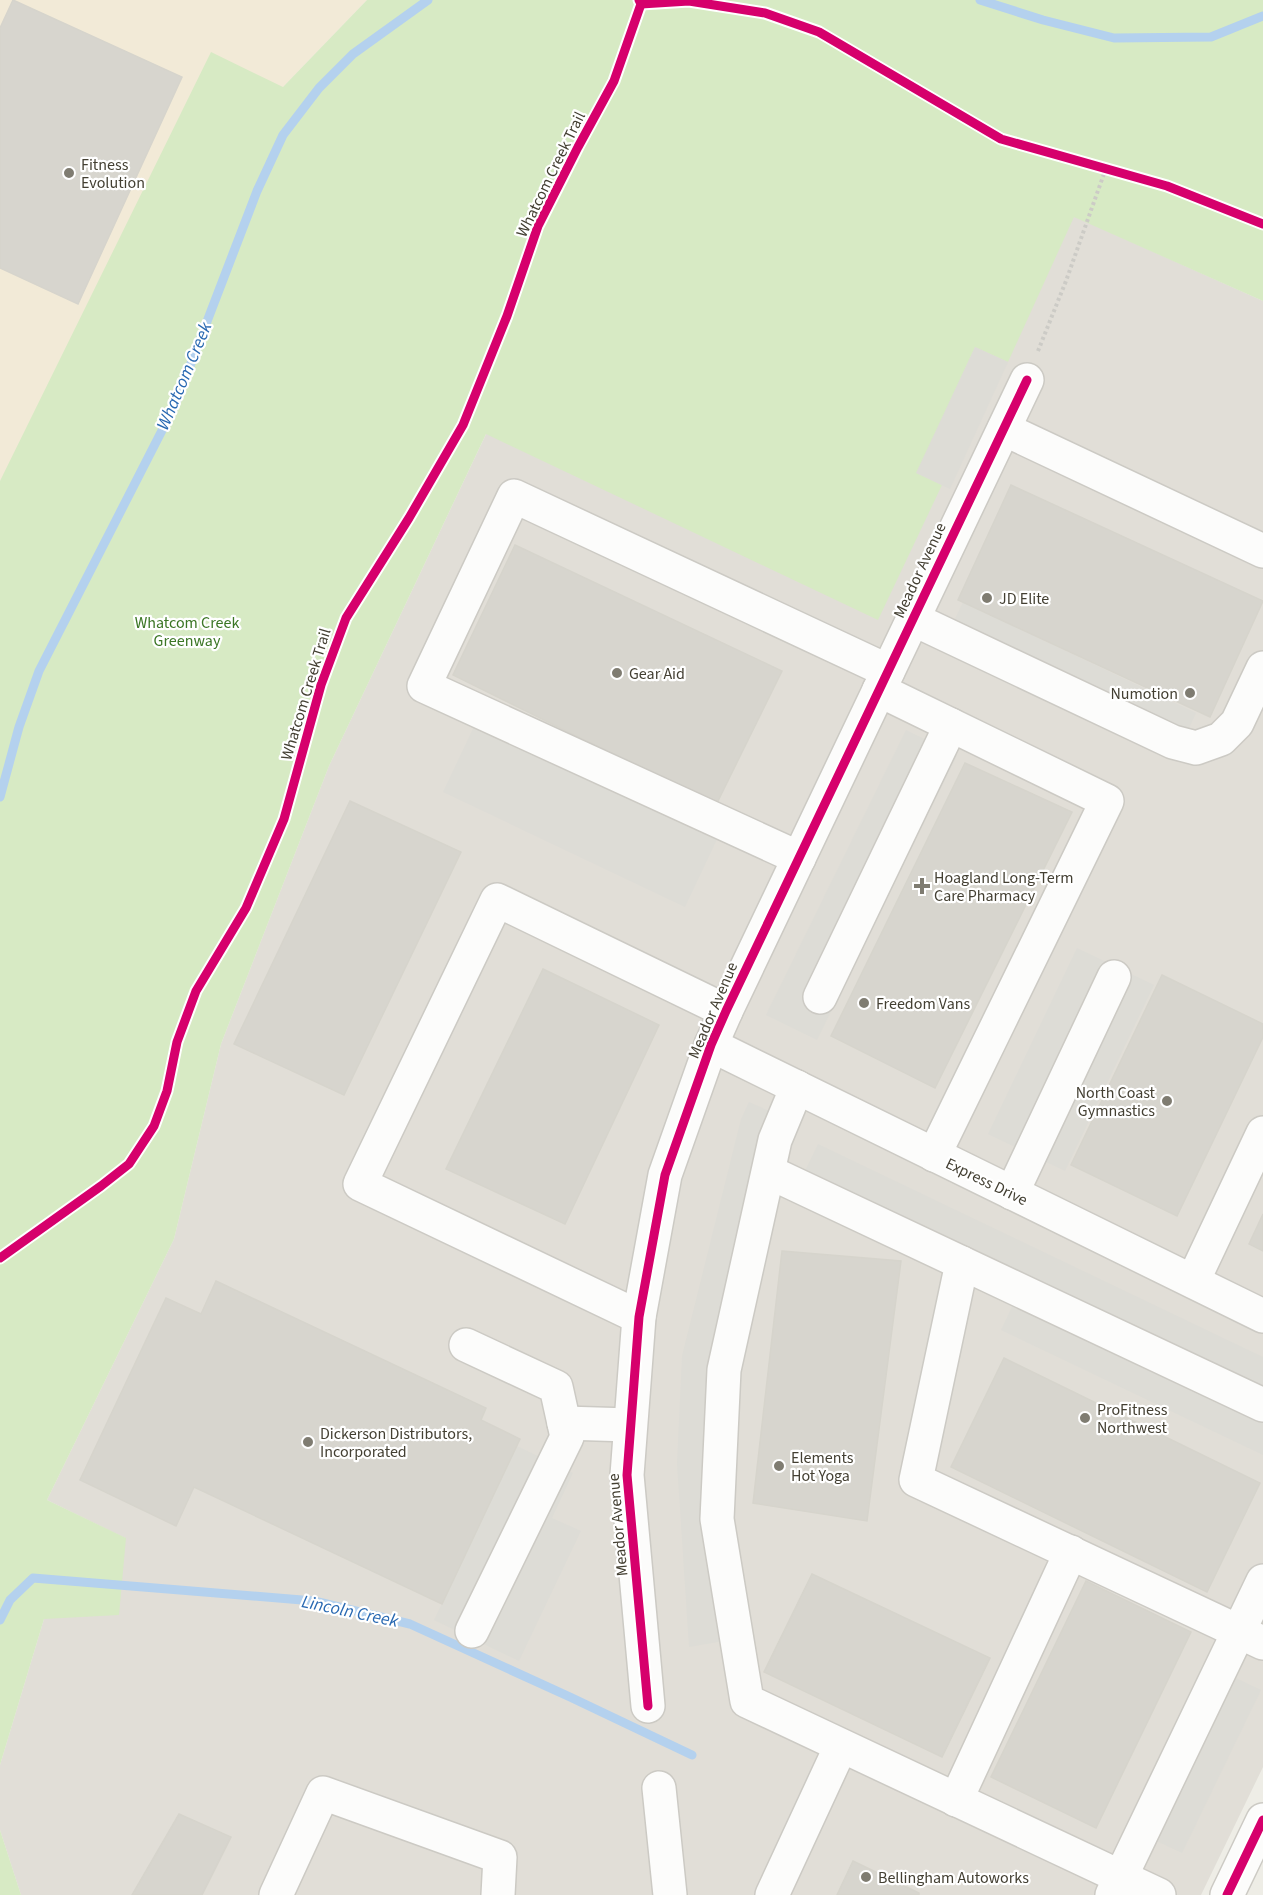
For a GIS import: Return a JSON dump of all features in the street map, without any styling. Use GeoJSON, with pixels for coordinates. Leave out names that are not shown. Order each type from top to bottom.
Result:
{"type":"FeatureCollection","features":[{"type":"Feature","properties":{"kind":"street","name":"Meador Avenue"},"geometry":{"type":"LineString","coordinates":[[648,1706],[627,1475],[639,1317],[665,1175],[711,1045],[726,1011],[1027,380]]}},
{"type":"Feature","properties":{"kind":"street"},"geometry":{"type":"LineString","coordinates":[[1004,429],[1263,551]]}},
{"type":"Feature","properties":{"kind":"street"},"geometry":{"type":"LineString","coordinates":[[799,858],[424,686],[514,496],[883,681],[951,725],[1107,801],[934,1155]]}},
{"type":"Feature","properties":{"kind":"street"},"geometry":{"type":"LineString","coordinates":[[913,619],[1173,742],[1196,748],[1221,739],[1237,723],[1263,668]]}},
{"type":"Feature","properties":{"kind":"street"},"geometry":{"type":"LineString","coordinates":[[820,997],[951,725]]}},
{"type":"Feature","properties":{"kind":"street"},"geometry":{"type":"LineString","coordinates":[[639,1317],[360,1184],[497,900],[726,1011]]}},
{"type":"Feature","properties":{"kind":"street"},"geometry":{"type":"LineString","coordinates":[[1012,1193],[1114,977]]}},
{"type":"Feature","properties":{"kind":"street","name":"Express Drive"},"geometry":{"type":"LineString","coordinates":[[711,1045],[1263,1316]]}},
{"type":"Feature","properties":{"kind":"street"},"geometry":{"type":"LineString","coordinates":[[797,1087],[775,1140],[724,1370],[717,1519],[747,1701],[956,1800],[1117,1886],[1159,1895]]}},
{"type":"Feature","properties":{"kind":"street"},"geometry":{"type":"LineString","coordinates":[[1193,1281],[1263,1133]]}},
{"type":"Feature","properties":{"kind":"street"},"geometry":{"type":"LineString","coordinates":[[768,1172],[1263,1405]]}},
{"type":"Feature","properties":{"kind":"street"},"geometry":{"type":"LineString","coordinates":[[962,1263],[916,1480],[1251,1637]]}},
{"type":"Feature","properties":{"kind":"street"},"geometry":{"type":"LineString","coordinates":[[466,1345],[556,1387],[567,1437],[472,1631]]}},
{"type":"Feature","properties":{"kind":"street"},"geometry":{"type":"LineString","coordinates":[[564,1422],[630,1425]]}},
{"type":"Feature","properties":{"kind":"street"},"geometry":{"type":"LineString","coordinates":[[956,1800],[1071,1552]]}},
{"type":"Feature","properties":{"kind":"street"},"geometry":{"type":"LineString","coordinates":[[1117,1886],[1251,1637],[1263,1581]]}},
{"type":"Feature","properties":{"kind":"street"},"geometry":{"type":"LineString","coordinates":[[772,1895],[841,1746]]}},
{"type":"Feature","properties":{"kind":"street"},"geometry":{"type":"LineString","coordinates":[[659,1788],[670,1895]]}},
{"type":"Feature","properties":{"kind":"street"},"geometry":{"type":"LineString","coordinates":[[276,1895],[323,1793],[500,1857],[498,1895]]}},
{"type":"Feature","properties":{"kind":"street"},"geometry":{"type":"LineString","coordinates":[[1227,1895],[1263,1820]]}},
{"type":"Feature","properties":{"kind":"path"},"geometry":{"type":"LineString","coordinates":[[695,1],[709,5]]}},
{"type":"Feature","properties":{"kind":"path"},"geometry":{"type":"LineString","coordinates":[[1095,165],[1116,171]]}},
{"type":"Feature","properties":{"kind":"path"},"geometry":{"type":"LineString","coordinates":[[1027,380],[1066,281],[1106,168]]}},
{"type":"Feature","properties":{"kind":"shaded area"},"geometry":{"type":"Polygon","coordinates":[[[0,0],[367,0],[283,87],[0,481],[0,0]]]}},
{"type":"Feature","properties":{"kind":"shaded area"},"geometry":{"type":"Polygon","coordinates":[[[713,54],[1263,301],[1263,1767],[1201,1895],[21,1895],[0,1830],[0,1765],[44,1619],[125,1538],[47,1500],[174,1239],[221,1044],[329,766],[645,98],[713,54]]]}},
{"type":"Feature","properties":{"kind":"shaded area"},"geometry":{"type":"Polygon","coordinates":[[[975,347],[1008,362],[950,489],[916,473],[975,347]]]}},
{"type":"Feature","properties":{"kind":"shaded area"},"geometry":{"type":"Polygon","coordinates":[[[963,602],[1196,713],[1175,759],[941,648],[963,602]]]}},
{"type":"Feature","properties":{"kind":"shaded area"},"geometry":{"type":"Polygon","coordinates":[[[487,699],[729,814],[685,907],[443,792],[487,699]]]}},
{"type":"Feature","properties":{"kind":"shaded area"},"geometry":{"type":"Polygon","coordinates":[[[906,730],[957,755],[817,1040],[766,1015],[906,730]]]}},
{"type":"Feature","properties":{"kind":"shaded area"},"geometry":{"type":"Polygon","coordinates":[[[1077,948],[1154,985],[1065,1171],[988,1134],[1077,948]]]}},
{"type":"Feature","properties":{"kind":"shaded area"},"geometry":{"type":"Polygon","coordinates":[[[749,1102],[790,1120],[729,1370],[723,1519],[742,1638],[689,1647],[677,1463],[682,1356],[741,1119],[749,1102]]]}},
{"type":"Feature","properties":{"kind":"shaded area"},"geometry":{"type":"Polygon","coordinates":[[[818,1144],[1263,1357],[1263,1455],[1001,1330],[1025,1279],[804,1173],[818,1144]]]}},
{"type":"Feature","properties":{"kind":"shaded area"},"geometry":{"type":"Polygon","coordinates":[[[517,1446],[573,1473],[552,1518],[581,1531],[519,1661],[434,1620],[517,1446]]]}},
{"type":"Feature","properties":{"kind":"shaded area"},"geometry":{"type":"Polygon","coordinates":[[[1215,1668],[1261,1690],[1182,1853],[1135,1831],[1215,1668]]]}},
{"type":"Feature","properties":{"kind":"green space","name":"Whatcom Creek Greenway"},"geometry":{"type":"Polygon","coordinates":[[[367,0],[1263,0],[1263,301],[1074,217],[1008,362],[975,347],[917,473],[942,485],[878,620],[486,434],[329,766],[221,1044],[174,1239],[47,1500],[126,1538],[119,1615],[44,1619],[0,1765],[0,481],[211,52],[283,87],[367,0]]]}},
{"type":"Feature","properties":{"kind":"green space"},"geometry":{"type":"Polygon","coordinates":[[[0,1830],[21,1895],[0,1895],[0,1830]]]}},
{"type":"Feature","properties":{"kind":"building","name":"Fitness Evolution"},"geometry":{"type":"Polygon","coordinates":[[[13,0],[182,77],[78,304],[0,268],[0,28],[13,0]]]}},
{"type":"Feature","properties":{"kind":"building"},"geometry":{"type":"Polygon","coordinates":[[[1011,485],[1263,601],[1210,717],[958,600],[1011,485]]]}},
{"type":"Feature","properties":{"kind":"building","name":"Gear Aid"},"geometry":{"type":"Polygon","coordinates":[[[515,545],[782,671],[716,805],[453,675],[515,545]]]}},
{"type":"Feature","properties":{"kind":"building"},"geometry":{"type":"Polygon","coordinates":[[[965,763],[1072,812],[935,1088],[831,1036],[965,763]]]}},
{"type":"Feature","properties":{"kind":"building"},"geometry":{"type":"Polygon","coordinates":[[[350,801],[461,852],[344,1095],[234,1044],[350,801]]]}},
{"type":"Feature","properties":{"kind":"building"},"geometry":{"type":"Polygon","coordinates":[[[543,969],[659,1025],[565,1224],[446,1169],[543,969]]]}},
{"type":"Feature","properties":{"kind":"building","name":"North Coast Gymnastics"},"geometry":{"type":"Polygon","coordinates":[[[1162,975],[1263,1024],[1263,1037],[1177,1216],[1071,1165],[1162,975]]]}},
{"type":"Feature","properties":{"kind":"building"},"geometry":{"type":"Polygon","coordinates":[[[1263,1214],[1263,1251],[1249,1244],[1263,1214]]]}},
{"type":"Feature","properties":{"kind":"building"},"geometry":{"type":"Polygon","coordinates":[[[782,1251],[901,1261],[867,1521],[753,1503],[782,1251]]]}},
{"type":"Feature","properties":{"kind":"building","name":"Dickerson Distributors, Incorporated"},"geometry":{"type":"Polygon","coordinates":[[[216,1281],[486,1408],[481,1420],[520,1439],[442,1604],[194,1487],[176,1526],[80,1480],[166,1298],[201,1314],[216,1281]]]}},
{"type":"Feature","properties":{"kind":"building"},"geometry":{"type":"Polygon","coordinates":[[[1004,1358],[1260,1483],[1207,1592],[951,1467],[1004,1358]]]}},
{"type":"Feature","properties":{"kind":"building"},"geometry":{"type":"Polygon","coordinates":[[[812,1574],[990,1658],[942,1757],[764,1672],[812,1574]]]}},
{"type":"Feature","properties":{"kind":"building"},"geometry":{"type":"Polygon","coordinates":[[[1086,1581],[1191,1632],[1096,1828],[991,1777],[1086,1581]]]}},
{"type":"Feature","properties":{"kind":"building"},"geometry":{"type":"Polygon","coordinates":[[[179,1814],[231,1837],[202,1895],[132,1895],[179,1814]]]}},
{"type":"Feature","properties":{"kind":"building","name":"Bellingham Autoworks"},"geometry":{"type":"Polygon","coordinates":[[[853,1861],[919,1893],[919,1895],[837,1895],[853,1861]]]}},
{"type":"Feature","properties":{"kind":"waterway","name":"Whatcom Creek"},"geometry":{"type":"LineString","coordinates":[[0,797],[19,727],[39,671],[175,405],[257,191],[283,135],[319,88],[353,54],[428,0]]}},
{"type":"Feature","properties":{"kind":"waterway"},"geometry":{"type":"LineString","coordinates":[[980,0],[1043,20],[1114,38],[1211,37],[1263,16]]}},
{"type":"Feature","properties":{"kind":"waterway","name":"Lincoln Creek"},"geometry":{"type":"LineString","coordinates":[[0,1620],[10,1600],[33,1578],[314,1601],[410,1624],[692,1755]]}},
{"type":"Feature","properties":{"kind":"cycle path","name":"Whatcom Creek Trail"},"geometry":{"type":"LineString","coordinates":[[0,1258],[129,1164],[154,1126],[167,1091],[177,1042],[196,991],[246,908],[284,819],[321,685],[346,618],[409,518],[463,425],[507,316],[538,226],[614,81],[641,4],[639,0]]}},
{"type":"Feature","properties":{"kind":"cycle path"},"geometry":{"type":"LineString","coordinates":[[641,4],[689,1],[765,13],[819,32],[1001,139],[1167,186],[1263,224]]}},
{"type":"Feature","properties":{"kind":"cycle path"},"geometry":{"type":"LineString","coordinates":[[648,1706],[627,1475],[639,1317],[665,1175],[711,1045],[726,1011],[1027,380]]}},
{"type":"Feature","properties":{"kind":"cycle path"},"geometry":{"type":"LineString","coordinates":[[1227,1895],[1263,1820]]}},
{"type":"Feature","properties":{"kind":"place","name":"Fitness Evolution"},"geometry":{"type":"Point","coordinates":[69,173]}},
{"type":"Feature","properties":{"kind":"place","name":"JD Elite"},"geometry":{"type":"Point","coordinates":[987,598]}},
{"type":"Feature","properties":{"kind":"place","name":"Gear Aid"},"geometry":{"type":"Point","coordinates":[617,673]}},
{"type":"Feature","properties":{"kind":"place","name":"Numotion"},"geometry":{"type":"Point","coordinates":[1190,693]}},
{"type":"Feature","properties":{"kind":"place","name":"Hoagland Long-Term Care Pharmacy"},"geometry":{"type":"Point","coordinates":[922,886]}},
{"type":"Feature","properties":{"kind":"place","name":"Freedom Vans"},"geometry":{"type":"Point","coordinates":[864,1003]}},
{"type":"Feature","properties":{"kind":"place","name":"North Coast Gymnastics"},"geometry":{"type":"Point","coordinates":[1167,1101]}},
{"type":"Feature","properties":{"kind":"place","name":"ProFitness Northwest"},"geometry":{"type":"Point","coordinates":[1085,1418]}},
{"type":"Feature","properties":{"kind":"place","name":"Dickerson Distributors, Incorporated"},"geometry":{"type":"Point","coordinates":[308,1442]}},
{"type":"Feature","properties":{"kind":"place","name":"Elements Hot Yoga"},"geometry":{"type":"Point","coordinates":[779,1466]}},
{"type":"Feature","properties":{"kind":"place","name":"Bellingham Autoworks"},"geometry":{"type":"Point","coordinates":[866,1877]}}]}
